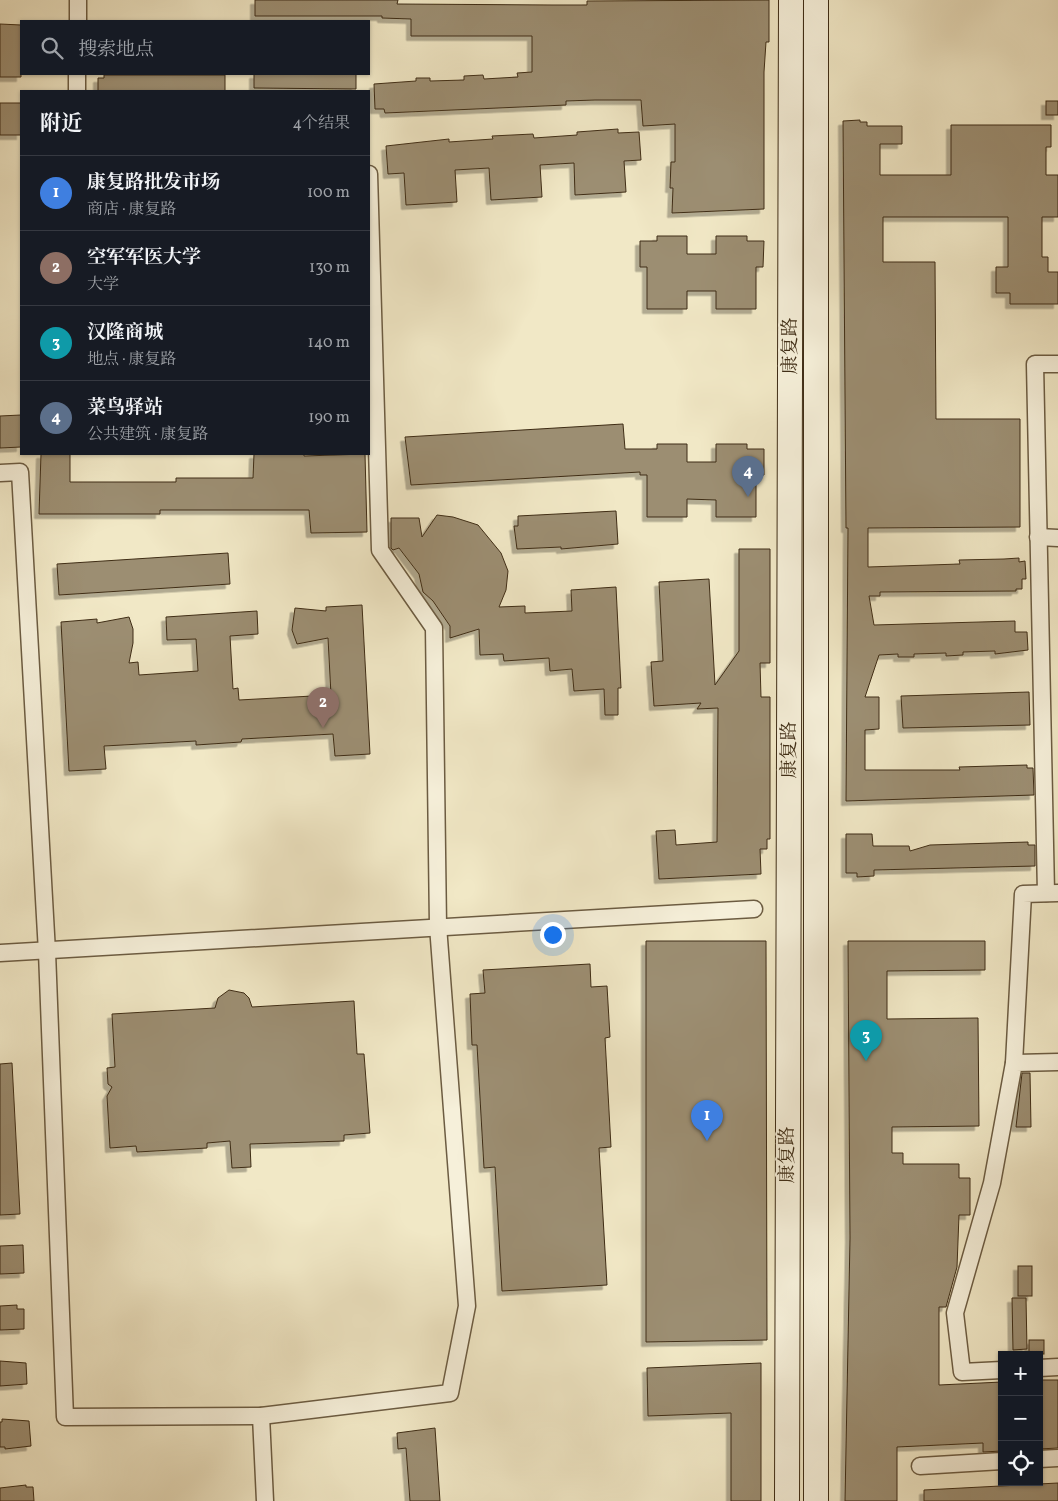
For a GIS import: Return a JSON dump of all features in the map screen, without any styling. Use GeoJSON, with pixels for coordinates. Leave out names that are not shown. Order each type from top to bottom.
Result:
{"type":"FeatureCollection","features":[{"type":"Feature","properties":{"kind":"main road","name":"康复路"},"geometry":{"type":"LineString","coordinates":[[787,1501],[791,0]]}},
{"type":"Feature","properties":{"kind":"main road","name":"康复路"},"geometry":{"type":"LineString","coordinates":[[816,0],[816,1501]]}},
{"type":"Feature","properties":{"kind":"street"},"geometry":{"type":"LineString","coordinates":[[78,0],[78,20]]}},
{"type":"Feature","properties":{"kind":"street"},"geometry":{"type":"LineString","coordinates":[[77,75],[77,90]]}},
{"type":"Feature","properties":{"kind":"street"},"geometry":{"type":"LineString","coordinates":[[0,473],[20,472],[47,951],[65,1418],[261,1416],[450,1393],[467,1306],[438,926],[434,628],[380,550],[370,208]]}},
{"type":"Feature","properties":{"kind":"street"},"geometry":{"type":"LineString","coordinates":[[998,1370],[962,1372],[955,1313],[992,1182],[1014,1063],[1023,894],[1052,893],[1038,537],[1035,364],[1058,364]]}},
{"type":"Feature","properties":{"kind":"street"},"geometry":{"type":"LineString","coordinates":[[1038,537],[1058,538]]}},
{"type":"Feature","properties":{"kind":"street"},"geometry":{"type":"LineString","coordinates":[[0,952],[47,951],[438,926],[754,909]]}},
{"type":"Feature","properties":{"kind":"street"},"geometry":{"type":"LineString","coordinates":[[1014,1063],[1058,1062]]}},
{"type":"Feature","properties":{"kind":"street"},"geometry":{"type":"LineString","coordinates":[[1043,1368],[1058,1367]]}},
{"type":"Feature","properties":{"kind":"street"},"geometry":{"type":"LineString","coordinates":[[261,1416],[266,1501]]}},
{"type":"Feature","properties":{"kind":"street"},"geometry":{"type":"LineString","coordinates":[[1043,1459],[1058,1458]]}},
{"type":"Feature","properties":{"kind":"street"},"geometry":{"type":"LineString","coordinates":[[920,1466],[998,1461]]}},
{"type":"Feature","properties":{"kind":"building"},"geometry":{"type":"Polygon","coordinates":[[[255,0],[398,0],[397,4],[587,5],[587,1],[769,0],[769,42],[766,42],[764,72],[764,209],[672,213],[673,188],[670,188],[671,162],[675,162],[675,124],[643,126],[641,100],[566,101],[566,105],[385,113],[384,109],[375,109],[374,84],[416,81],[416,78],[430,78],[430,81],[464,80],[464,76],[483,75],[484,79],[518,77],[517,73],[532,72],[532,36],[411,36],[411,19],[382,18],[382,16],[255,16],[255,0]]]}},
{"type":"Feature","properties":{"kind":"building"},"geometry":{"type":"Polygon","coordinates":[[[0,24],[20,25],[21,77],[0,77],[0,24]]]}},
{"type":"Feature","properties":{"kind":"building"},"geometry":{"type":"Polygon","coordinates":[[[104,75],[225,75],[225,90],[98,90],[98,78],[104,78],[104,75]]]}},
{"type":"Feature","properties":{"kind":"building"},"geometry":{"type":"Polygon","coordinates":[[[254,75],[356,75],[356,89],[254,88],[254,75]]]}},
{"type":"Feature","properties":{"kind":"building"},"geometry":{"type":"Polygon","coordinates":[[[1046,101],[1058,101],[1058,115],[1046,115],[1046,101]]]}},
{"type":"Feature","properties":{"kind":"building"},"geometry":{"type":"Polygon","coordinates":[[[0,103],[20,103],[20,135],[0,135],[0,103]]]}},
{"type":"Feature","properties":{"kind":"building"},"geometry":{"type":"Polygon","coordinates":[[[860,120],[860,122],[867,122],[867,126],[902,126],[902,144],[880,144],[880,175],[951,175],[951,125],[1051,125],[1051,147],[1046,147],[1046,175],[1058,175],[1058,217],[1042,217],[1042,257],[1048,257],[1048,272],[1058,272],[1058,304],[1010,304],[1010,293],[996,293],[996,267],[1008,267],[1008,217],[883,217],[883,262],[935,262],[936,419],[1020,419],[1020,527],[868,528],[868,567],[960,564],[959,560],[1019,558],[1019,562],[1025,561],[1026,579],[1022,579],[1022,589],[1016,589],[1016,591],[880,592],[880,596],[869,596],[874,625],[1015,621],[1015,632],[1027,632],[1028,650],[995,654],[995,651],[963,652],[963,655],[946,656],[946,653],[914,654],[914,657],[898,657],[898,654],[879,655],[865,697],[879,697],[879,729],[865,730],[865,770],[960,770],[959,767],[1027,765],[1027,768],[1033,768],[1034,795],[846,801],[848,528],[846,528],[843,121],[860,120]]]}},
{"type":"Feature","properties":{"kind":"building"},"geometry":{"type":"Polygon","coordinates":[[[618,129],[618,133],[639,132],[641,160],[624,161],[626,192],[575,195],[574,163],[540,165],[542,197],[491,200],[489,168],[455,170],[457,202],[406,205],[404,173],[388,174],[386,146],[449,139],[449,142],[493,139],[492,136],[533,134],[534,138],[577,135],[577,132],[618,129]]]}},
{"type":"Feature","properties":{"kind":"building"},"geometry":{"type":"Polygon","coordinates":[[[657,236],[687,236],[687,254],[716,254],[716,236],[747,236],[747,241],[764,241],[763,267],[756,267],[756,309],[716,309],[716,291],[687,291],[687,309],[647,309],[647,267],[640,267],[640,241],[657,241],[657,236]]]}},
{"type":"Feature","properties":{"kind":"building"},"geometry":{"type":"Polygon","coordinates":[[[20,415],[20,447],[0,448],[0,416],[20,415]]]}},
{"type":"Feature","properties":{"kind":"building"},"geometry":{"type":"Polygon","coordinates":[[[623,424],[625,449],[657,449],[657,444],[687,444],[687,462],[716,462],[716,444],[747,444],[747,449],[764,449],[764,475],[756,475],[756,517],[716,517],[716,500],[687,499],[687,517],[647,517],[647,475],[640,475],[640,472],[411,485],[405,437],[623,424]]]}},
{"type":"Feature","properties":{"kind":"building"},"geometry":{"type":"Polygon","coordinates":[[[41,455],[70,455],[70,482],[176,482],[176,478],[253,478],[254,455],[365,455],[367,532],[311,533],[309,510],[160,510],[160,514],[39,514],[41,455]]]}},
{"type":"Feature","properties":{"kind":"building"},"geometry":{"type":"Polygon","coordinates":[[[616,511],[618,544],[561,549],[561,547],[517,549],[514,526],[518,526],[518,516],[616,511]]]}},
{"type":"Feature","properties":{"kind":"building"},"geometry":{"type":"Polygon","coordinates":[[[437,515],[453,517],[478,525],[501,553],[508,571],[506,590],[499,607],[525,606],[525,613],[572,611],[571,590],[616,587],[621,688],[618,688],[618,715],[605,715],[604,689],[574,691],[572,669],[550,671],[549,658],[504,661],[503,654],[480,655],[479,629],[450,638],[450,626],[433,601],[423,592],[419,574],[399,548],[393,550],[391,548],[391,518],[419,518],[422,537],[437,515]]]}},
{"type":"Feature","properties":{"kind":"building"},"geometry":{"type":"Polygon","coordinates":[[[739,549],[770,549],[770,663],[760,663],[761,697],[770,697],[770,839],[767,839],[767,849],[760,849],[761,874],[659,879],[656,831],[675,830],[676,845],[717,842],[718,708],[697,709],[701,703],[654,706],[651,662],[663,661],[659,582],[709,579],[715,685],[739,651],[739,549]]]}},
{"type":"Feature","properties":{"kind":"building"},"geometry":{"type":"Polygon","coordinates":[[[228,553],[230,584],[59,595],[57,564],[228,553]]]}},
{"type":"Feature","properties":{"kind":"building"},"geometry":{"type":"Polygon","coordinates":[[[362,605],[370,754],[335,756],[333,734],[242,739],[241,742],[196,745],[196,741],[104,746],[106,769],[69,771],[61,622],[97,619],[97,623],[129,617],[133,629],[133,643],[129,663],[138,662],[139,675],[198,671],[196,639],[167,640],[166,617],[257,611],[258,634],[230,636],[233,689],[238,688],[239,700],[331,695],[328,638],[297,644],[292,630],[295,608],[326,611],[326,607],[362,605]]]}},
{"type":"Feature","properties":{"kind":"building"},"geometry":{"type":"Polygon","coordinates":[[[1029,692],[1030,725],[903,728],[901,696],[1029,692]]]}},
{"type":"Feature","properties":{"kind":"building"},"geometry":{"type":"Polygon","coordinates":[[[846,834],[872,834],[873,846],[909,846],[910,851],[930,845],[1028,842],[1028,845],[1035,845],[1035,866],[874,870],[874,876],[857,877],[857,873],[846,873],[846,834]]]}},
{"type":"Feature","properties":{"kind":"building"},"geometry":{"type":"Polygon","coordinates":[[[646,941],[766,941],[767,1340],[646,1342],[646,941]]]}},
{"type":"Feature","properties":{"kind":"building"},"geometry":{"type":"Polygon","coordinates":[[[848,941],[985,941],[985,970],[887,971],[887,1019],[978,1018],[979,1126],[892,1127],[892,1153],[903,1153],[903,1164],[959,1164],[959,1178],[970,1178],[970,1215],[959,1215],[957,1267],[946,1307],[939,1307],[939,1385],[998,1382],[998,1451],[983,1452],[983,1443],[897,1447],[897,1501],[845,1501],[850,1238],[848,941]]]}},
{"type":"Feature","properties":{"kind":"building"},"geometry":{"type":"Polygon","coordinates":[[[590,964],[591,987],[607,986],[610,1037],[605,1038],[611,1147],[599,1148],[607,1285],[502,1291],[495,1167],[484,1168],[477,1045],[472,1045],[470,994],[485,993],[483,970],[590,964]]]}},
{"type":"Feature","properties":{"kind":"building"},"geometry":{"type":"Polygon","coordinates":[[[229,990],[244,993],[249,998],[252,1007],[354,1001],[357,1054],[364,1054],[370,1133],[344,1135],[344,1141],[250,1144],[251,1167],[232,1168],[230,1141],[207,1143],[207,1148],[137,1152],[136,1146],[110,1148],[107,1096],[112,1087],[108,1084],[107,1068],[115,1067],[112,1014],[215,1008],[218,998],[229,990]]]}},
{"type":"Feature","properties":{"kind":"building"},"geometry":{"type":"Polygon","coordinates":[[[12,1063],[20,1214],[0,1215],[0,1064],[12,1063]]]}},
{"type":"Feature","properties":{"kind":"building"},"geometry":{"type":"Polygon","coordinates":[[[1022,1073],[1030,1073],[1031,1127],[1016,1127],[1022,1073]]]}},
{"type":"Feature","properties":{"kind":"building"},"geometry":{"type":"Polygon","coordinates":[[[23,1245],[24,1273],[0,1274],[0,1246],[23,1245]]]}},
{"type":"Feature","properties":{"kind":"building"},"geometry":{"type":"Polygon","coordinates":[[[1018,1266],[1032,1266],[1032,1296],[1018,1296],[1018,1266]]]}},
{"type":"Feature","properties":{"kind":"building"},"geometry":{"type":"Polygon","coordinates":[[[1012,1298],[1026,1298],[1027,1349],[1013,1350],[1012,1298]]]}},
{"type":"Feature","properties":{"kind":"building"},"geometry":{"type":"Polygon","coordinates":[[[17,1305],[17,1309],[24,1309],[24,1329],[0,1330],[0,1306],[17,1305]]]}},
{"type":"Feature","properties":{"kind":"building"},"geometry":{"type":"Polygon","coordinates":[[[1029,1340],[1044,1340],[1044,1354],[1043,1351],[1029,1351],[1029,1340]]]}},
{"type":"Feature","properties":{"kind":"building"},"geometry":{"type":"Polygon","coordinates":[[[0,1361],[26,1363],[27,1384],[0,1386],[0,1361]]]}},
{"type":"Feature","properties":{"kind":"building"},"geometry":{"type":"Polygon","coordinates":[[[761,1363],[761,1501],[731,1501],[731,1413],[648,1416],[647,1368],[761,1363]]]}},
{"type":"Feature","properties":{"kind":"building"},"geometry":{"type":"Polygon","coordinates":[[[1043,1380],[1058,1380],[1058,1448],[1043,1449],[1043,1380]]]}},
{"type":"Feature","properties":{"kind":"building"},"geometry":{"type":"Polygon","coordinates":[[[2,1419],[29,1421],[31,1446],[5,1449],[5,1447],[0,1447],[0,1422],[2,1422],[2,1419]]]}},
{"type":"Feature","properties":{"kind":"building"},"geometry":{"type":"Polygon","coordinates":[[[435,1428],[440,1501],[410,1501],[406,1448],[398,1449],[397,1433],[435,1428]]]}},
{"type":"Feature","properties":{"kind":"building"},"geometry":{"type":"Polygon","coordinates":[[[1058,1483],[1058,1501],[924,1501],[924,1490],[1043,1486],[1043,1484],[1058,1483]]]}},
{"type":"Feature","properties":{"kind":"building"},"geometry":{"type":"Polygon","coordinates":[[[26,1485],[26,1487],[33,1487],[34,1501],[0,1501],[0,1488],[26,1485]]]}},
{"type":"Feature","properties":{"kind":"place","name":"菜鸟驿站"},"geometry":{"type":"Point","coordinates":[748,497]}},
{"type":"Feature","properties":{"kind":"place","name":"空军军医大学"},"geometry":{"type":"Point","coordinates":[323,728]}},
{"type":"Feature","properties":{"kind":"place","name":"汉隆商城"},"geometry":{"type":"Point","coordinates":[866,1061]}},
{"type":"Feature","properties":{"kind":"place","name":"康复路批发市场"},"geometry":{"type":"Point","coordinates":[707,1141]}}]}
